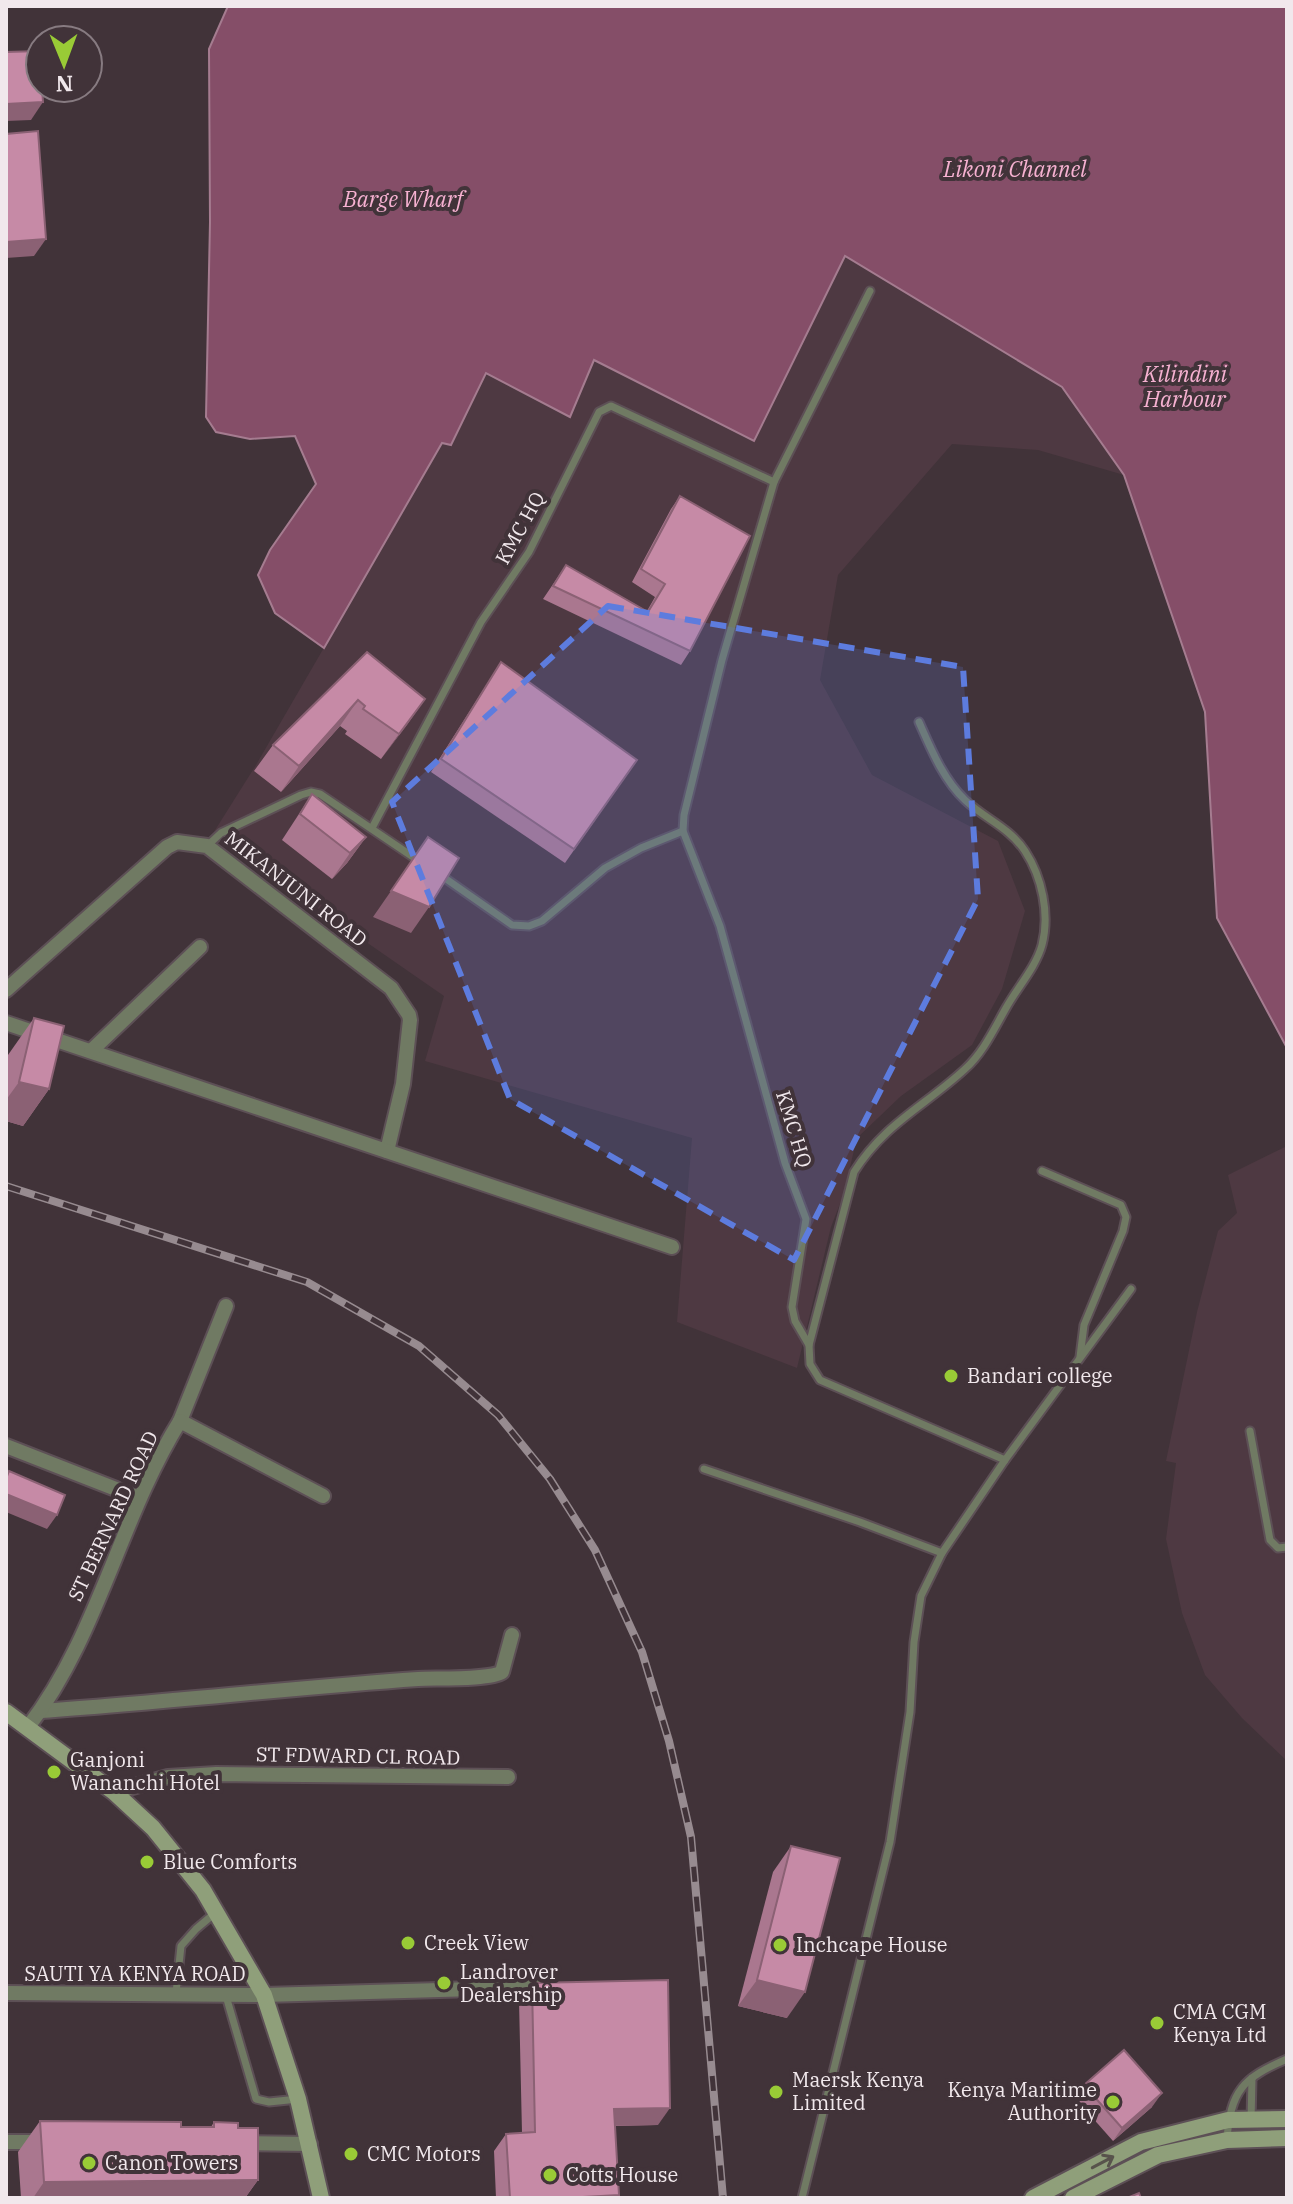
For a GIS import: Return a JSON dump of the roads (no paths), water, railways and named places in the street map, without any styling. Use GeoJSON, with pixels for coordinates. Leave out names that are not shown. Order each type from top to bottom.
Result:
{"type":"FeatureCollection","features":[{"type":"Feature","properties":{"kind":"street","name":"MIKANJUNI ROAD"},"geometry":{"type":"LineString","coordinates":[[6,990],[167,847],[177,842],[207,846],[391,988],[409,1015],[403,1084],[387,1151]]}},
{"type":"Feature","properties":{"kind":"street"},"geometry":{"type":"LineString","coordinates":[[91,1051],[200,947]]}},
{"type":"Feature","properties":{"kind":"street"},"geometry":{"type":"LineString","coordinates":[[6,1023],[672,1247]]}},
{"type":"Feature","properties":{"kind":"street"},"geometry":{"type":"LineString","coordinates":[[180,1421],[226,1306]]}},
{"type":"Feature","properties":{"kind":"street","name":"ST BERNARD ROAD"},"geometry":{"type":"LineString","coordinates":[[28,1727],[41,1711],[69,1659],[139,1498],[180,1421],[323,1496]]}},
{"type":"Feature","properties":{"kind":"street"},"geometry":{"type":"LineString","coordinates":[[6,1446],[139,1498]]}},
{"type":"Feature","properties":{"kind":"street"},"geometry":{"type":"LineString","coordinates":[[41,1711],[165,1702],[287,1688],[489,1677],[502,1672],[512,1635]]}},
{"type":"Feature","properties":{"kind":"street"},"geometry":{"type":"LineString","coordinates":[[6,1712],[114,1792],[153,1828],[217,1911],[264,1995],[298,2099],[321,2198]]}},
{"type":"Feature","properties":{"kind":"street","name":"ST FDWARD CL ROAD"},"geometry":{"type":"LineString","coordinates":[[114,1792],[168,1777],[216,1774],[508,1777]]}},
{"type":"Feature","properties":{"kind":"street","name":"SAUTI YA KENYA ROAD"},"geometry":{"type":"LineString","coordinates":[[6,1993],[264,1995],[561,1987]]}},
{"type":"Feature","properties":{"kind":"street"},"geometry":{"type":"LineString","coordinates":[[1033,2198],[1141,2142],[1228,2120],[1287,2119]]}},
{"type":"Feature","properties":{"kind":"street"},"geometry":{"type":"LineString","coordinates":[[1073,2198],[1158,2155],[1227,2140],[1287,2138]]}},
{"type":"Feature","properties":{"kind":"street"},"geometry":{"type":"LineString","coordinates":[[6,2142],[50,2142]]}},
{"type":"Feature","properties":{"kind":"street"},"geometry":{"type":"LineString","coordinates":[[232,2143],[310,2144]]}},
{"type":"Feature","properties":{"kind":"lane","name":"KMC HQ"},"geometry":{"type":"LineString","coordinates":[[870,291],[774,482],[722,660],[687,798],[683,831],[720,926],[785,1163],[806,1219],[792,1307],[795,1321],[809,1345],[810,1364],[820,1380],[1005,1460]]}},
{"type":"Feature","properties":{"kind":"lane","name":"KMC HQ"},"geometry":{"type":"LineString","coordinates":[[372,828],[481,622],[529,552],[599,412],[611,406],[774,482]]}},
{"type":"Feature","properties":{"kind":"lane"},"geometry":{"type":"LineString","coordinates":[[809,1345],[854,1172],[867,1151],[893,1125],[967,1068],[984,1047],[1042,946],[1044,918],[1041,887],[1025,851],[1002,825],[983,816],[962,798],[941,770],[919,722]]}},
{"type":"Feature","properties":{"kind":"lane"},"geometry":{"type":"LineString","coordinates":[[207,846],[221,833],[301,795],[311,792],[320,794],[512,925],[529,926],[542,921],[605,868],[641,848],[683,831]]}},
{"type":"Feature","properties":{"kind":"lane"},"geometry":{"type":"LineString","coordinates":[[1042,1171],[1121,1205],[1126,1217],[1084,1325],[1079,1359]]}},
{"type":"Feature","properties":{"kind":"lane"},"geometry":{"type":"LineString","coordinates":[[802,2198],[890,1842],[910,1712],[914,1642],[921,1596],[942,1553],[1005,1460],[1131,1289]]}},
{"type":"Feature","properties":{"kind":"lane"},"geometry":{"type":"LineString","coordinates":[[1250,1431],[1270,1540],[1278,1548],[1287,1547]]}},
{"type":"Feature","properties":{"kind":"lane"},"geometry":{"type":"LineString","coordinates":[[704,1469],[942,1553]]}},
{"type":"Feature","properties":{"kind":"lane"},"geometry":{"type":"LineString","coordinates":[[176,1995],[181,1946],[217,1911]]}},
{"type":"Feature","properties":{"kind":"lane"},"geometry":{"type":"LineString","coordinates":[[226,1995],[256,2099],[269,2102],[298,2099]]}},
{"type":"Feature","properties":{"kind":"lane"},"geometry":{"type":"LineString","coordinates":[[1227,2140],[1233,2101],[1252,2076],[1287,2059]]}},
{"type":"Feature","properties":{"kind":"lane"},"geometry":{"type":"LineString","coordinates":[[1251,2138],[1252,2076]]}},
{"type":"Feature","properties":{"kind":"water"},"geometry":{"type":"Polygon","coordinates":[[[228,6],[1287,6],[1287,1048],[1217,918],[1205,712],[1124,475],[1062,387],[845,256],[754,441],[594,360],[570,417],[486,373],[451,445],[442,443],[324,648],[275,613],[258,575],[270,550],[316,484],[295,436],[250,439],[216,432],[206,417],[210,222],[209,49],[228,6]]]}},
{"type":"Feature","properties":{"kind":"railway"},"geometry":{"type":"LineString","coordinates":[[6,1186],[307,1282],[419,1346],[498,1415],[550,1479],[595,1550],[642,1652],[669,1741],[691,1837],[723,2198]]}},
{"type":"Feature","properties":{"kind":"place","name":"Bandari college"},"geometry":{"type":"Point","coordinates":[951,1376]}},
{"type":"Feature","properties":{"kind":"place","name":"Ganjoni Wananchi Hotel"},"geometry":{"type":"Point","coordinates":[54,1772]}},
{"type":"Feature","properties":{"kind":"place","name":"Blue Comforts"},"geometry":{"type":"Point","coordinates":[147,1862]}},
{"type":"Feature","properties":{"kind":"place","name":"Creek View"},"geometry":{"type":"Point","coordinates":[408,1943]}},
{"type":"Feature","properties":{"kind":"place","name":"Inchcape House"},"geometry":{"type":"Point","coordinates":[780,1945]}},
{"type":"Feature","properties":{"kind":"place","name":"Landrover Dealership"},"geometry":{"type":"Point","coordinates":[444,1983]}},
{"type":"Feature","properties":{"kind":"place","name":"CMA CGM Kenya Ltd"},"geometry":{"type":"Point","coordinates":[1157,2023]}},
{"type":"Feature","properties":{"kind":"place","name":"Maersk Kenya Limited"},"geometry":{"type":"Point","coordinates":[776,2092]}},
{"type":"Feature","properties":{"kind":"place","name":"Kenya Maritime Authority"},"geometry":{"type":"Point","coordinates":[1113,2102]}},
{"type":"Feature","properties":{"kind":"place","name":"CMC Motors"},"geometry":{"type":"Point","coordinates":[351,2154]}},
{"type":"Feature","properties":{"kind":"place","name":"Canon Towers"},"geometry":{"type":"Point","coordinates":[89,2163]}},
{"type":"Feature","properties":{"kind":"place","name":"Cotts House"},"geometry":{"type":"Point","coordinates":[550,2175]}},
{"type":"Feature","properties":{"kind":"water label","name":"Likoni Channel"},"geometry":{"type":"Point","coordinates":[1015,169]}},
{"type":"Feature","properties":{"kind":"water label","name":"Barge Wharf"},"geometry":{"type":"Point","coordinates":[403,199]}},
{"type":"Feature","properties":{"kind":"water label","name":"Kilindini Harbour"},"geometry":{"type":"Point","coordinates":[1185,386]}}]}
